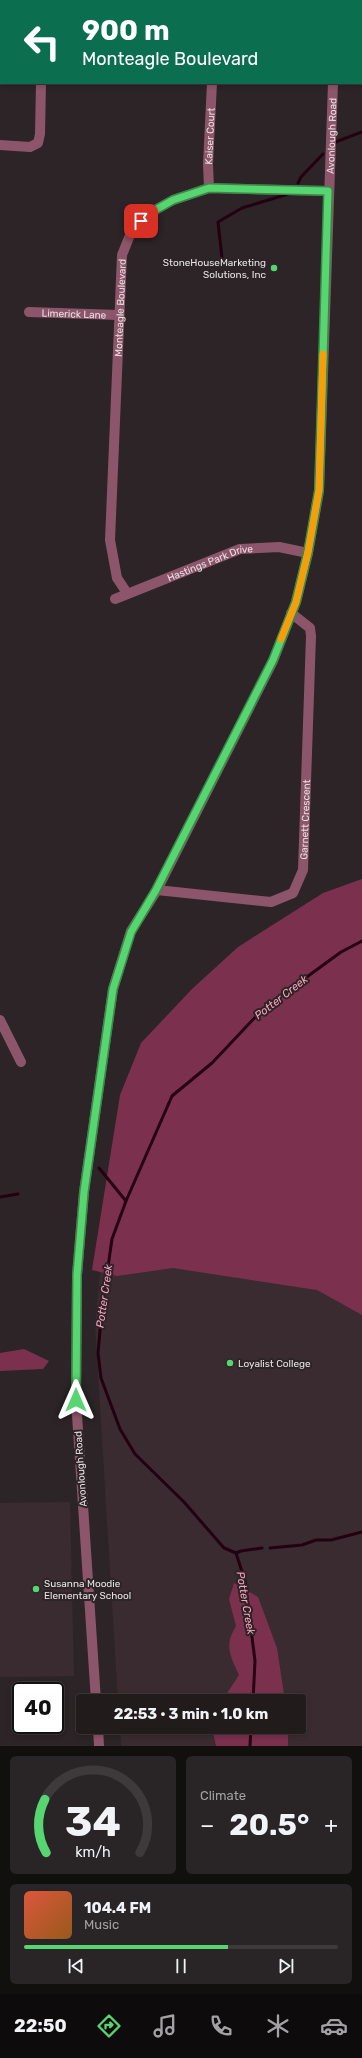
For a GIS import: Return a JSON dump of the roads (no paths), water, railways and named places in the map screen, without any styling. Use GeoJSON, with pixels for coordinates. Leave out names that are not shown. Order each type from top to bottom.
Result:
{"type":"FeatureCollection","features":[{"type":"Feature","properties":{"kind":"street"},"geometry":{"type":"LineString","coordinates":[[0,145],[30,147],[38,143],[40,134],[41,84]]}},
{"type":"Feature","properties":{"kind":"street","name":"Kaiser Court"},"geometry":{"type":"LineString","coordinates":[[209,188],[208,164],[212,84]]}},
{"type":"Feature","properties":{"kind":"street","name":"Avonlough Road"},"geometry":{"type":"LineString","coordinates":[[96,1694],[76,1400],[77,1275],[84,1192],[113,989],[131,932],[156,890],[273,660],[291,613],[308,552],[319,490],[328,191],[333,84]]}},
{"type":"Feature","properties":{"kind":"street","name":"Monteagle Boulevard"},"geometry":{"type":"LineString","coordinates":[[127,593],[117,578],[113,564],[110,540],[118,315],[122,255],[132,230],[150,213],[173,200],[209,188],[328,191]]}},
{"type":"Feature","properties":{"kind":"street","name":"Limerick Lane"},"geometry":{"type":"LineString","coordinates":[[29,312],[118,315]]}},
{"type":"Feature","properties":{"kind":"street","name":"Hastings Park Drive"},"geometry":{"type":"LineString","coordinates":[[115,599],[240,549],[279,547],[308,552]]}},
{"type":"Feature","properties":{"kind":"street","name":"Garnett Crescent"},"geometry":{"type":"LineString","coordinates":[[156,890],[271,902],[293,893],[303,870],[311,636],[310,628],[291,613]]}},
{"type":"Feature","properties":{"kind":"street"},"geometry":{"type":"LineString","coordinates":[[0,1020],[21,1062]]}},
{"type":"Feature","properties":{"kind":"street"},"geometry":{"type":"LineString","coordinates":[[98,1734],[99,1746]]}},
{"type":"Feature","properties":{"kind":"waterway"},"geometry":{"type":"LineString","coordinates":[[333,143],[362,132]]}},
{"type":"Feature","properties":{"kind":"waterway"},"geometry":{"type":"LineString","coordinates":[[298,183],[301,177],[323,154]]}},
{"type":"Feature","properties":{"kind":"waterway"},"geometry":{"type":"LineString","coordinates":[[222,258],[218,222],[242,208],[288,194]]}},
{"type":"Feature","properties":{"kind":"waterway","name":"Potter Creek"},"geometry":{"type":"LineString","coordinates":[[253,1694],[255,1661],[245,1581],[236,1553],[224,1548],[184,1502],[135,1454],[120,1429],[101,1378],[98,1353],[102,1309],[112,1239],[126,1201],[172,1096],[212,1063],[263,1009],[341,952],[362,941]]}},
{"type":"Feature","properties":{"kind":"waterway"},"geometry":{"type":"LineString","coordinates":[[99,1168],[126,1201]]}},
{"type":"Feature","properties":{"kind":"waterway"},"geometry":{"type":"LineString","coordinates":[[0,1197],[18,1194]]}},
{"type":"Feature","properties":{"kind":"waterway"},"geometry":{"type":"LineString","coordinates":[[270,1548],[302,1545],[316,1540],[331,1540],[362,1532]]}},
{"type":"Feature","properties":{"kind":"waterway"},"geometry":{"type":"LineString","coordinates":[[236,1553],[262,1548]]}},
{"type":"Feature","properties":{"kind":"waterway","name":"Potter Creek"},"geometry":{"type":"LineString","coordinates":[[250,1746],[251,1734]]}},
{"type":"Feature","properties":{"kind":"place","name":"StoneHouseMarketing Solutions, Inc"},"geometry":{"type":"Point","coordinates":[274,268]}},
{"type":"Feature","properties":{"kind":"place","name":"Loyalist College"},"geometry":{"type":"Point","coordinates":[230,1363]}},
{"type":"Feature","properties":{"kind":"place","name":"Susanna Moodie Elementary School"},"geometry":{"type":"Point","coordinates":[36,1589]}}]}
